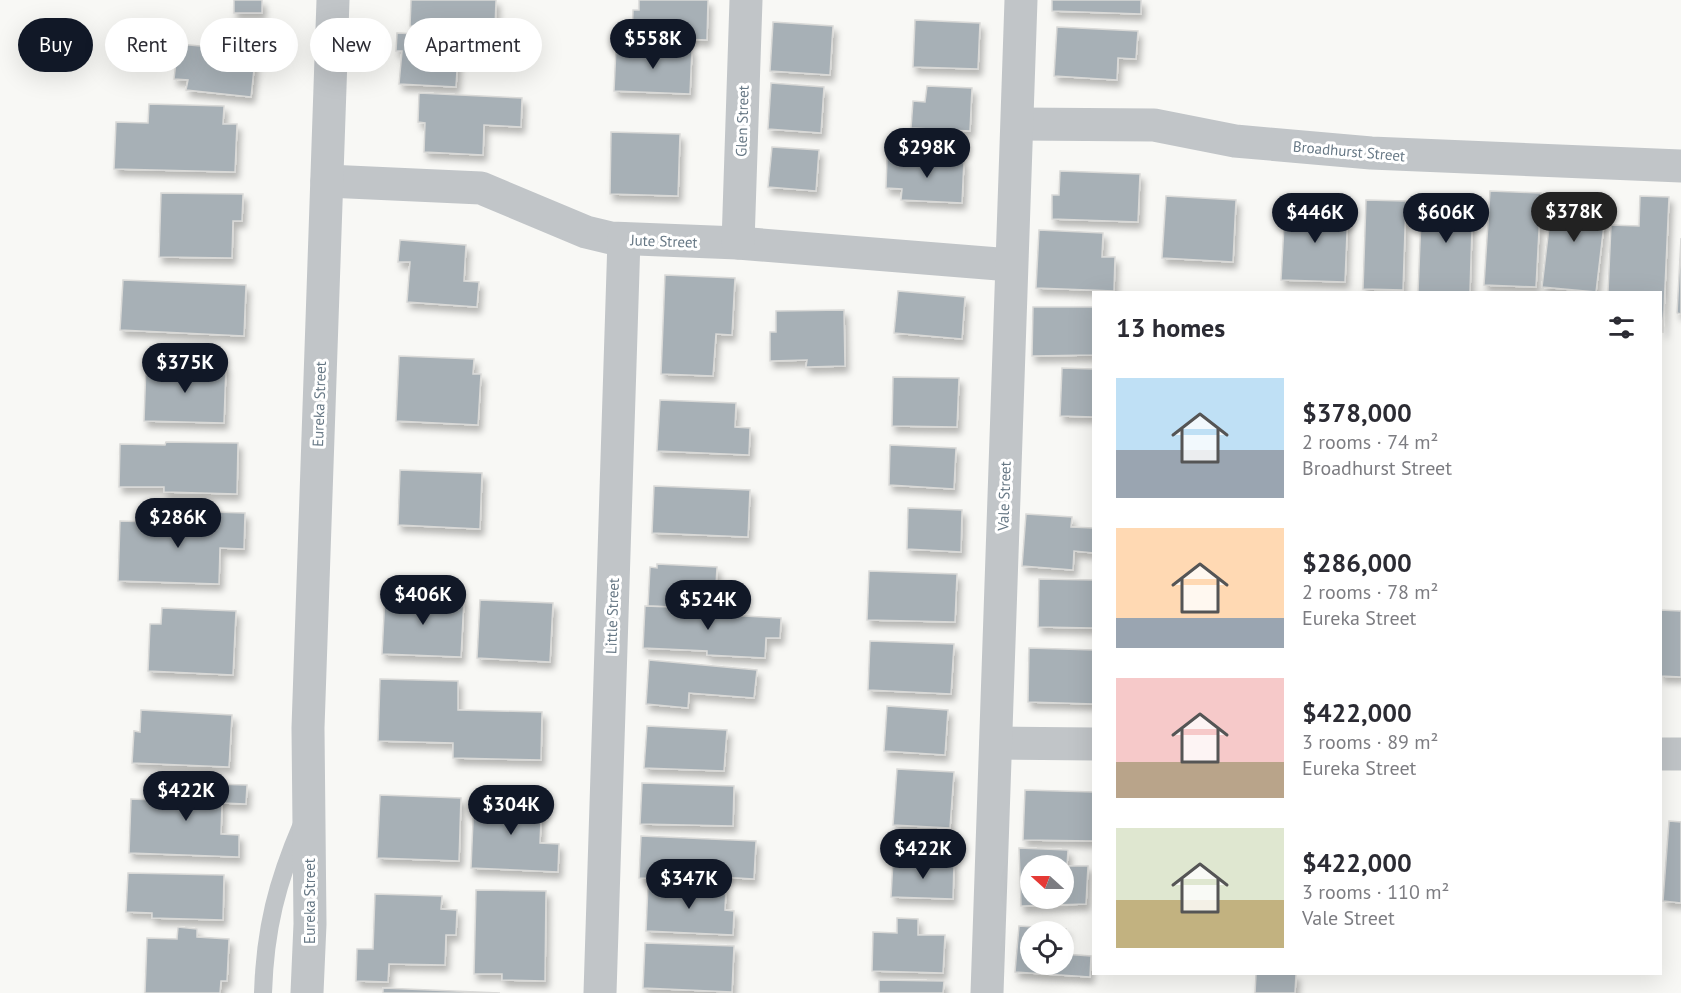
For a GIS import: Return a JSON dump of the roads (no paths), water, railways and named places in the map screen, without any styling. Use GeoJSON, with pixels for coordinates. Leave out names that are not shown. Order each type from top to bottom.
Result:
{"type":"FeatureCollection","features":[{"type":"Feature","properties":{"kind":"street","name":"Eureka Street"},"geometry":{"type":"LineString","coordinates":[[307,993],[310,924],[308,716],[333,0]]}},
{"type":"Feature","properties":{"kind":"street","name":"Glen Street"},"geometry":{"type":"LineString","coordinates":[[738,243],[746,0]]}},
{"type":"Feature","properties":{"kind":"street","name":"Vale Street"},"geometry":{"type":"LineString","coordinates":[[987,993],[1021,0]]}},
{"type":"Feature","properties":{"kind":"street","name":"Broadhurst Street"},"geometry":{"type":"LineString","coordinates":[[1018,124],[1145,125],[1235,141],[1371,153],[1681,166]]}},
{"type":"Feature","properties":{"kind":"street","name":"Jute Street"},"geometry":{"type":"LineString","coordinates":[[327,181],[481,188],[595,235],[624,239],[738,243],[1011,265]]}},
{"type":"Feature","properties":{"kind":"street","name":"Little Street"},"geometry":{"type":"LineString","coordinates":[[600,993],[624,239]]}},
{"type":"Feature","properties":{"kind":"street"},"geometry":{"type":"LineString","coordinates":[[996,743],[1092,744]]}},
{"type":"Feature","properties":{"kind":"street"},"geometry":{"type":"LineString","coordinates":[[1662,754],[1681,754]]}},
{"type":"Feature","properties":{"kind":"lane","name":"Eureka Street"},"geometry":{"type":"LineString","coordinates":[[263,993],[264,951],[271,911],[285,865],[308,808]]}}]}
